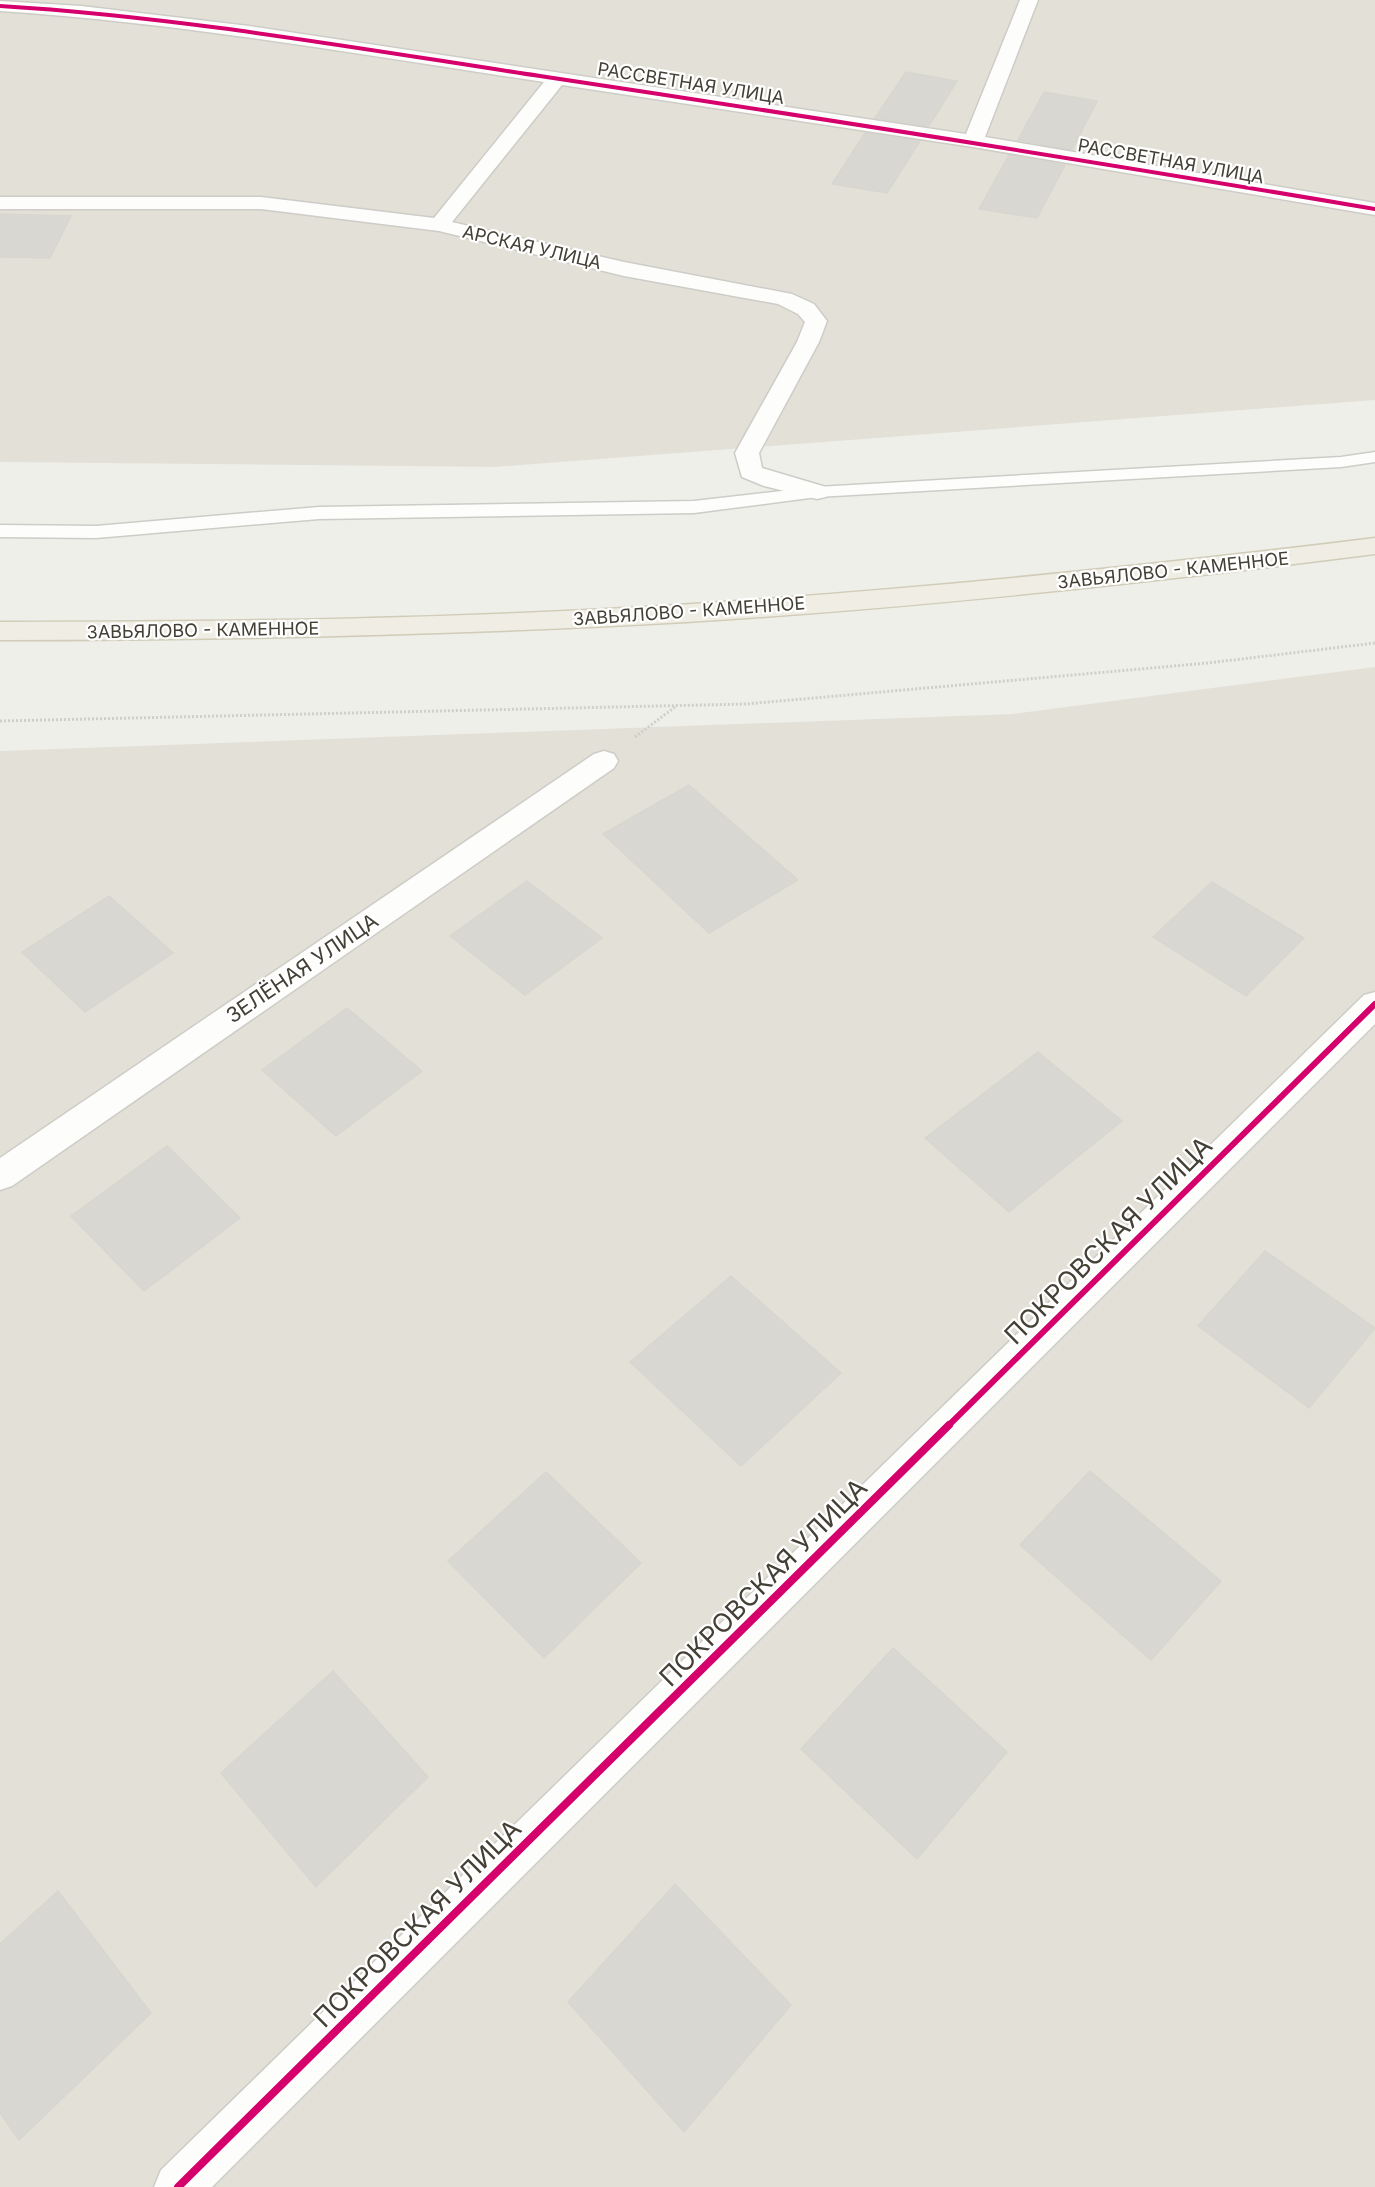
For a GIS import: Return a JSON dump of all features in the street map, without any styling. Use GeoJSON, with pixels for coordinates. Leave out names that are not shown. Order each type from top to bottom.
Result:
{"type":"FeatureCollection","features":[{"type":"Feature","properties":{"kind":"main road","name":"ЗАВЬЯЛОВО - КАМЕННОЕ"},"geometry":{"type":"LineString","coordinates":[[0,631],[150,633],[429,627],[721,611],[1013,587],[1247,563],[1375,546]]}},
{"type":"Feature","properties":{"kind":"street"},"geometry":{"type":"LineString","coordinates":[[973,141],[1029,0]]}},
{"type":"Feature","properties":{"kind":"street","name":"РАССВЕТНАЯ УЛИЦА"},"geometry":{"type":"LineString","coordinates":[[0,6],[88,6],[973,141],[1375,209]]}},
{"type":"Feature","properties":{"kind":"street"},"geometry":{"type":"LineString","coordinates":[[439,225],[557,78]]}},
{"type":"Feature","properties":{"kind":"street","name":"АРСКАЯ УЛИЦА"},"geometry":{"type":"LineString","coordinates":[[0,203],[261,203],[439,225],[624,269],[784,299],[806,309],[816,321],[808,342],[747,453],[751,472],[773,481],[817,492]]}},
{"type":"Feature","properties":{"kind":"street","name":"ЗЕЛЁНАЯ УЛИЦА"},"geometry":{"type":"LineString","coordinates":[[0,1176],[604,761]]}},
{"type":"Feature","properties":{"kind":"street","name":"ПОКРОВСКАЯ УЛИЦА"},"geometry":{"type":"LineString","coordinates":[[178,2187],[1375,1004]]}},
{"type":"Feature","properties":{"kind":"lane"},"geometry":{"type":"LineString","coordinates":[[0,531],[96,531],[319,513],[694,507],[817,492],[1329,463],[1375,457]]}},
{"type":"Feature","properties":{"kind":"path"},"geometry":{"type":"LineString","coordinates":[[0,721],[746,704],[1208,663],[1375,643]]}},
{"type":"Feature","properties":{"kind":"path"},"geometry":{"type":"LineString","coordinates":[[604,761],[676,706]]}},
{"type":"Feature","properties":{"kind":"shaded area"},"geometry":{"type":"Polygon","coordinates":[[[0,0],[1375,0],[1375,400],[495,467],[0,462],[0,0]]]}},
{"type":"Feature","properties":{"kind":"shaded area"},"geometry":{"type":"Polygon","coordinates":[[[1375,667],[1375,2187],[0,2187],[0,751],[1012,714],[1375,667]]]}},
{"type":"Feature","properties":{"kind":"building"},"geometry":{"type":"Polygon","coordinates":[[[906,72],[957,81],[929,126],[875,118],[906,72]]]}},
{"type":"Feature","properties":{"kind":"building"},"geometry":{"type":"Polygon","coordinates":[[[1044,92],[1097,101],[1072,150],[1018,140],[1044,92]]]}},
{"type":"Feature","properties":{"kind":"building"},"geometry":{"type":"Polygon","coordinates":[[[865,133],[920,141],[887,193],[832,184],[865,133]]]}},
{"type":"Feature","properties":{"kind":"building"},"geometry":{"type":"Polygon","coordinates":[[[1009,155],[1065,165],[1037,218],[979,209],[1009,155]]]}},
{"type":"Feature","properties":{"kind":"building"},"geometry":{"type":"Polygon","coordinates":[[[0,214],[71,216],[50,258],[0,257],[0,214]]]}},
{"type":"Feature","properties":{"kind":"building"},"geometry":{"type":"Polygon","coordinates":[[[689,785],[798,880],[709,933],[603,834],[689,785]]]}},
{"type":"Feature","properties":{"kind":"building"},"geometry":{"type":"Polygon","coordinates":[[[527,881],[602,938],[525,995],[450,936],[527,881]]]}},
{"type":"Feature","properties":{"kind":"building"},"geometry":{"type":"Polygon","coordinates":[[[1212,882],[1304,938],[1246,996],[1153,937],[1212,882]]]}},
{"type":"Feature","properties":{"kind":"building"},"geometry":{"type":"Polygon","coordinates":[[[109,896],[173,953],[85,1012],[22,952],[109,896]]]}},
{"type":"Feature","properties":{"kind":"building"},"geometry":{"type":"Polygon","coordinates":[[[347,1008],[422,1071],[336,1136],[262,1070],[347,1008]]]}},
{"type":"Feature","properties":{"kind":"building"},"geometry":{"type":"Polygon","coordinates":[[[1038,1052],[1122,1121],[1009,1212],[925,1138],[1038,1052]]]}},
{"type":"Feature","properties":{"kind":"building"},"geometry":{"type":"Polygon","coordinates":[[[167,1146],[240,1218],[144,1291],[71,1216],[167,1146]]]}},
{"type":"Feature","properties":{"kind":"building"},"geometry":{"type":"Polygon","coordinates":[[[1265,1251],[1375,1328],[1309,1408],[1198,1326],[1265,1251]]]}},
{"type":"Feature","properties":{"kind":"building"},"geometry":{"type":"Polygon","coordinates":[[[731,1276],[841,1373],[741,1466],[630,1362],[731,1276]]]}},
{"type":"Feature","properties":{"kind":"building"},"geometry":{"type":"Polygon","coordinates":[[[1090,1471],[1221,1581],[1151,1660],[1020,1545],[1090,1471]]]}},
{"type":"Feature","properties":{"kind":"building"},"geometry":{"type":"Polygon","coordinates":[[[546,1472],[641,1563],[544,1658],[448,1561],[546,1472]]]}},
{"type":"Feature","properties":{"kind":"building"},"geometry":{"type":"Polygon","coordinates":[[[893,1648],[1007,1752],[917,1859],[801,1749],[893,1648]]]}},
{"type":"Feature","properties":{"kind":"building"},"geometry":{"type":"Polygon","coordinates":[[[333,1671],[428,1777],[316,1887],[221,1773],[333,1671]]]}},
{"type":"Feature","properties":{"kind":"building"},"geometry":{"type":"Polygon","coordinates":[[[675,1884],[791,2005],[684,2132],[568,2002],[675,1884]]]}},
{"type":"Feature","properties":{"kind":"building"},"geometry":{"type":"Polygon","coordinates":[[[58,1891],[151,2013],[19,2140],[0,2113],[0,1944],[58,1891]]]}},
{"type":"Feature","properties":{"kind":"cycle path"},"geometry":{"type":"LineString","coordinates":[[0,6],[81,11],[249,32],[973,141],[1375,209]]}},
{"type":"Feature","properties":{"kind":"cycle path"},"geometry":{"type":"LineString","coordinates":[[178,2187],[1375,1004]]}}]}
